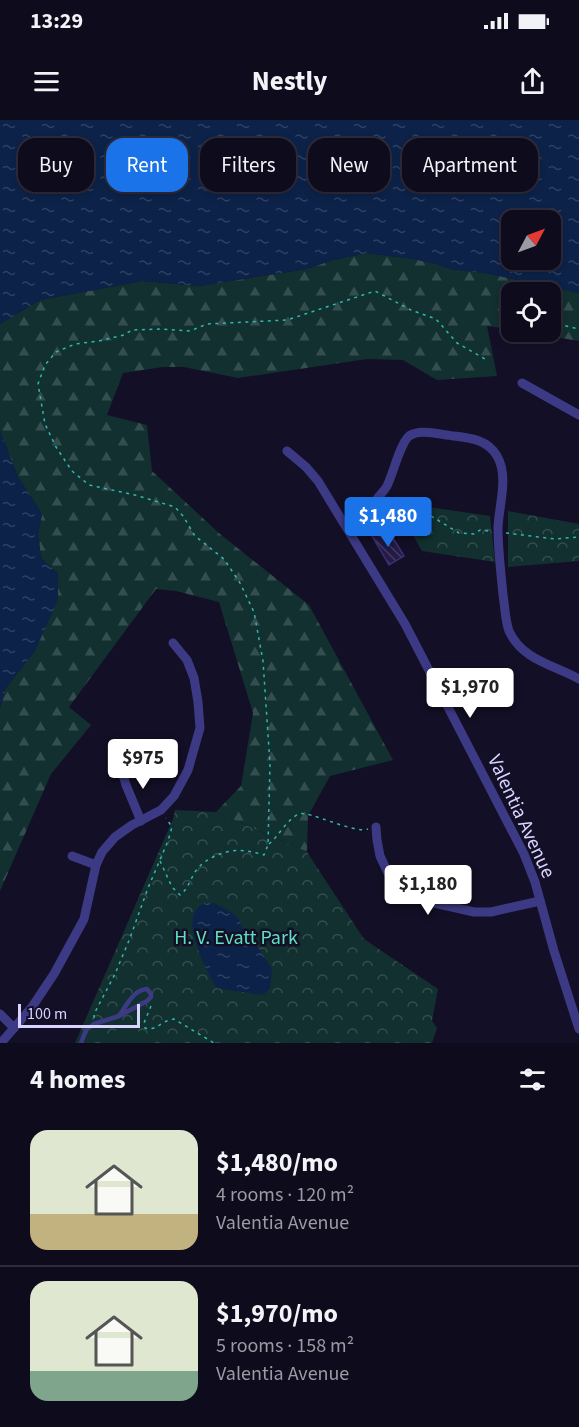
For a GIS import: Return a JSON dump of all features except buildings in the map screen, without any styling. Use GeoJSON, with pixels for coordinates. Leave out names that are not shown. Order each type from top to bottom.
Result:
{"type":"FeatureCollection","features":[{"type":"Feature","properties":{"kind":"street"},"geometry":{"type":"LineString","coordinates":[[522,383],[579,415]]}},
{"type":"Feature","properties":{"kind":"street"},"geometry":{"type":"LineString","coordinates":[[376,500],[386,489],[404,443],[411,435],[423,432],[484,442],[494,451],[502,465],[498,532],[506,617],[510,632],[518,645],[530,656],[579,679]]}},
{"type":"Feature","properties":{"kind":"street","name":"Valentia Avenue"},"geometry":{"type":"LineString","coordinates":[[286,451],[306,467],[318,481],[400,615],[524,854],[533,876],[579,1029]]}},
{"type":"Feature","properties":{"kind":"street"},"geometry":{"type":"LineString","coordinates":[[1,1043],[32,1007],[54,974],[84,919],[96,865],[102,852],[115,837],[161,810],[174,796],[188,770],[200,728],[198,702],[188,660],[172,643]]}},
{"type":"Feature","properties":{"kind":"street"},"geometry":{"type":"LineString","coordinates":[[121,768],[141,821]]}},
{"type":"Feature","properties":{"kind":"street"},"geometry":{"type":"LineString","coordinates":[[376,826],[376,840],[380,856],[388,873],[430,902],[474,912],[491,912],[540,901]]}},
{"type":"Feature","properties":{"kind":"street"},"geometry":{"type":"LineString","coordinates":[[72,856],[96,865]]}},
{"type":"Feature","properties":{"kind":"street"},"geometry":{"type":"LineString","coordinates":[[0,1014],[14,1028]]}},
{"type":"Feature","properties":{"kind":"lane"},"geometry":{"type":"LineString","coordinates":[[81,1043],[86,1030],[94,1024],[118,1016],[147,1001],[151,997],[149,991],[140,990],[136,993],[118,1016]]}},
{"type":"Feature","properties":{"kind":"path"},"geometry":{"type":"LineString","coordinates":[[160,861],[172,887],[180,895],[186,891],[198,868],[210,859],[227,852],[243,850],[264,855],[268,845],[270,764],[263,661],[254,612],[240,583],[224,559],[195,536],[175,507],[89,485],[72,471],[56,447],[45,424],[38,384],[45,365],[56,352],[75,344],[124,336],[132,330],[190,331],[207,324],[287,320],[375,291],[411,310],[436,319],[457,343],[485,359]]}},
{"type":"Feature","properties":{"kind":"path"},"geometry":{"type":"LineString","coordinates":[[561,325],[579,330]]}},
{"type":"Feature","properties":{"kind":"path"},"geometry":{"type":"LineString","coordinates":[[389,498],[426,513],[459,533],[474,534],[480,530],[555,539],[579,537]]}},
{"type":"Feature","properties":{"kind":"path"},"geometry":{"type":"LineString","coordinates":[[352,522],[356,509],[369,501],[376,500]]}},
{"type":"Feature","properties":{"kind":"path"},"geometry":{"type":"LineString","coordinates":[[94,1024],[94,1014],[115,974],[172,827],[161,810]]}},
{"type":"Feature","properties":{"kind":"path"},"geometry":{"type":"LineString","coordinates":[[268,845],[292,819],[304,813],[363,831],[376,826]]}},
{"type":"Feature","properties":{"kind":"path"},"geometry":{"type":"LineString","coordinates":[[147,1001],[151,1005],[144,1023],[145,1028],[154,1029],[167,1020],[174,1019],[214,1043]]}},
{"type":"Feature","properties":{"kind":"green space"},"geometry":{"type":"Polygon","coordinates":[[[367,253],[413,259],[450,269],[485,273],[527,282],[501,282],[501,328],[487,326],[497,376],[437,380],[403,360],[367,359],[238,378],[184,367],[163,367],[123,373],[107,415],[147,425],[152,471],[220,534],[309,605],[393,760],[330,776],[308,816],[307,852],[216,812],[241,786],[253,713],[219,602],[176,591],[156,589],[69,707],[91,725],[51,774],[0,891],[0,709],[5,689],[35,651],[58,574],[41,558],[38,534],[42,514],[18,477],[0,431],[0,324],[40,300],[142,281],[199,286],[306,269],[333,260],[367,253]]]}},
{"type":"Feature","properties":{"kind":"green space"},"geometry":{"type":"Polygon","coordinates":[[[561,289],[579,293],[579,341],[561,338],[561,289]]]}},
{"type":"Feature","properties":{"kind":"green space"},"geometry":{"type":"Polygon","coordinates":[[[394,502],[490,516],[495,562],[422,551],[394,502]]]}},
{"type":"Feature","properties":{"kind":"green space"},"geometry":{"type":"Polygon","coordinates":[[[508,511],[579,524],[579,561],[508,567],[508,511]]]}},
{"type":"Feature","properties":{"kind":"green space","name":"H. V. Evatt Park"},"geometry":{"type":"Polygon","coordinates":[[[175,810],[216,812],[307,852],[364,939],[438,989],[432,1021],[437,1028],[432,1043],[75,1043],[175,810]]]}},
{"type":"Feature","properties":{"kind":"green space"},"geometry":{"type":"Polygon","coordinates":[[[135,1029],[155,1043],[106,1043],[111,1031],[135,1029]]]}},
{"type":"Feature","properties":{"kind":"water"},"geometry":{"type":"Polygon","coordinates":[[[0,120],[579,120],[579,293],[561,289],[561,282],[528,282],[486,273],[450,269],[413,259],[367,253],[333,260],[306,269],[199,286],[142,281],[40,300],[0,324],[0,120]]]}},
{"type":"Feature","properties":{"kind":"water"},"geometry":{"type":"Polygon","coordinates":[[[0,431],[18,477],[42,514],[38,534],[41,558],[58,574],[58,600],[35,651],[5,689],[0,709],[0,431]]]}},
{"type":"Feature","properties":{"kind":"water"},"geometry":{"type":"Polygon","coordinates":[[[205,903],[214,903],[238,918],[272,969],[270,988],[263,995],[216,988],[201,956],[193,930],[196,909],[205,903]]]}}]}
